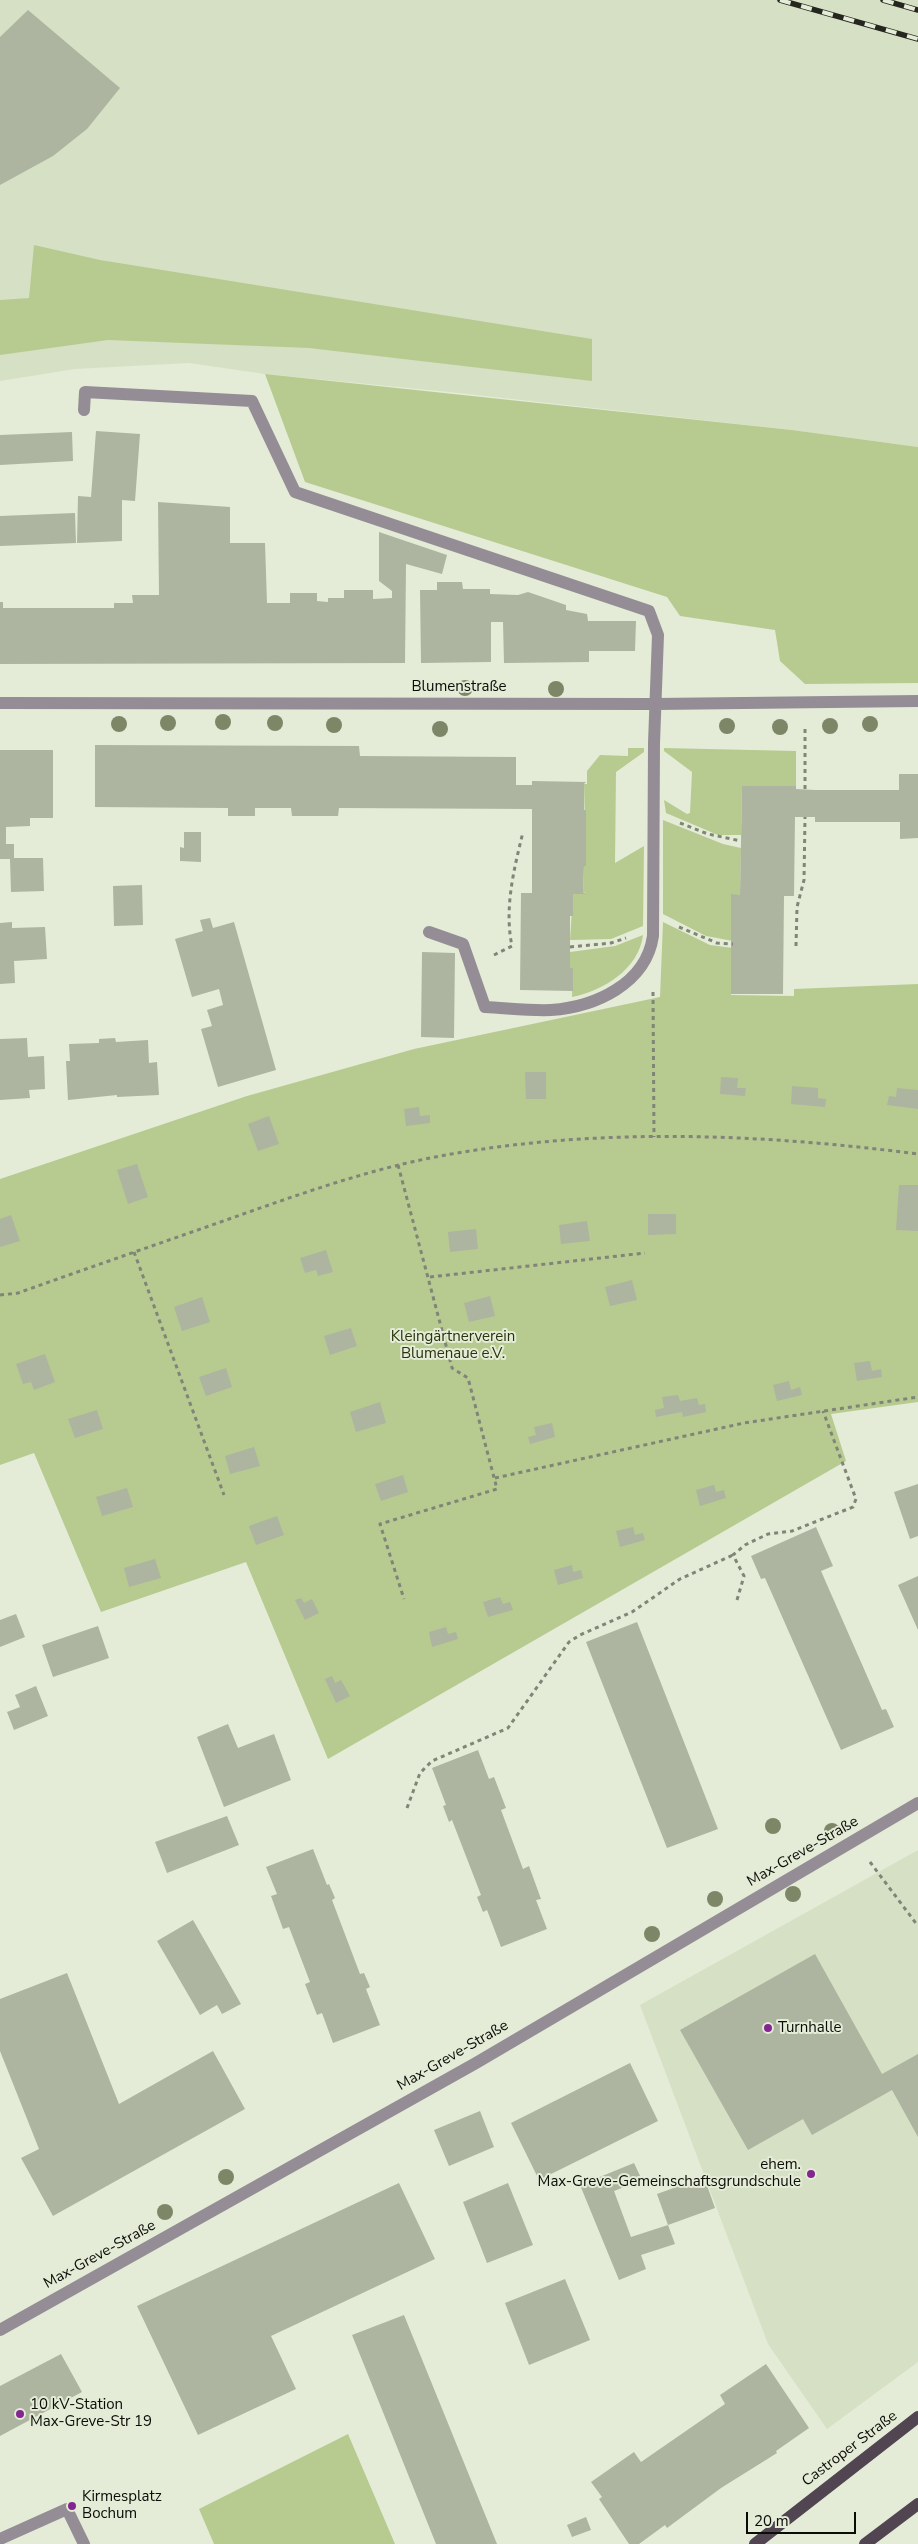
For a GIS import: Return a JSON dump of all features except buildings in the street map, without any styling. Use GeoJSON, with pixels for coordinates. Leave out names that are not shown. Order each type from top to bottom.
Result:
{"type":"FeatureCollection","features":[{"type":"Feature","properties":{"kind":"main road","name":"Castroper Straße"},"geometry":{"type":"LineString","coordinates":[[755,2544],[918,2418]]}},
{"type":"Feature","properties":{"kind":"main road"},"geometry":{"type":"LineString","coordinates":[[865,2544],[918,2504]]}},
{"type":"Feature","properties":{"kind":"street"},"geometry":{"type":"LineString","coordinates":[[84,410],[85,392],[252,401],[295,492],[650,610],[658,634],[653,926],[651,949],[646,960],[629,980],[605,996],[578,1006],[550,1010],[485,1006],[463,944],[429,932]]}},
{"type":"Feature","properties":{"kind":"street","name":"Blumenstraße"},"geometry":{"type":"LineString","coordinates":[[0,703],[656,704],[918,701]]}},
{"type":"Feature","properties":{"kind":"street","name":"Max-Greve-Straße"},"geometry":{"type":"LineString","coordinates":[[2,2326],[476,2063],[918,1803]]}},
{"type":"Feature","properties":{"kind":"street"},"geometry":{"type":"LineString","coordinates":[[0,2539],[67,2509],[84,2544]]}},
{"type":"Feature","properties":{"kind":"path"},"geometry":{"type":"LineString","coordinates":[[805,702],[805,789]]}},
{"type":"Feature","properties":{"kind":"path"},"geometry":{"type":"LineString","coordinates":[[654,810],[708,834],[741,841]]}},
{"type":"Feature","properties":{"kind":"path"},"geometry":{"type":"LineString","coordinates":[[796,946],[798,907],[804,880],[804,817]]}},
{"type":"Feature","properties":{"kind":"path"},"geometry":{"type":"LineString","coordinates":[[471,967],[512,946],[509,932],[510,900],[523,832]]}},
{"type":"Feature","properties":{"kind":"path"},"geometry":{"type":"LineString","coordinates":[[653,912],[699,937],[717,943],[733,944]]}},
{"type":"Feature","properties":{"kind":"path"},"geometry":{"type":"LineString","coordinates":[[570,947],[611,943],[653,926]]}},
{"type":"Feature","properties":{"kind":"path"},"geometry":{"type":"LineString","coordinates":[[646,960],[653,974],[654,1136]]}},
{"type":"Feature","properties":{"kind":"path"},"geometry":{"type":"LineString","coordinates":[[0,1295],[18,1293],[326,1185],[398,1165],[497,1146],[557,1140],[654,1136],[830,1143],[918,1154]]}},
{"type":"Feature","properties":{"kind":"path"},"geometry":{"type":"LineString","coordinates":[[398,1165],[430,1277],[452,1368],[468,1378],[497,1489],[380,1524],[404,1599]]}},
{"type":"Feature","properties":{"kind":"path"},"geometry":{"type":"LineString","coordinates":[[134,1252],[224,1495]]}},
{"type":"Feature","properties":{"kind":"path"},"geometry":{"type":"LineString","coordinates":[[430,1277],[644,1254]]}},
{"type":"Feature","properties":{"kind":"path"},"geometry":{"type":"LineString","coordinates":[[495,1478],[744,1423],[918,1397]]}},
{"type":"Feature","properties":{"kind":"path"},"geometry":{"type":"LineString","coordinates":[[407,1808],[420,1773],[432,1761],[508,1728],[569,1642],[580,1635],[632,1612],[680,1579],[733,1554],[745,1545],[768,1534],[792,1531],[853,1507],[856,1499],[823,1411]]}},
{"type":"Feature","properties":{"kind":"path"},"geometry":{"type":"LineString","coordinates":[[733,1554],[744,1576],[737,1600]]}},
{"type":"Feature","properties":{"kind":"path"},"geometry":{"type":"LineString","coordinates":[[854,1841],[918,1926]]}},
{"type":"Feature","properties":{"kind":"shaded area"},"geometry":{"type":"Polygon","coordinates":[[[0,0],[918,0],[918,447],[792,430],[449,392],[265,374],[189,363],[75,369],[0,381],[0,0]]]}},
{"type":"Feature","properties":{"kind":"shaded area","name":"ehem. Max-Greve-Gemeinschaftsgrundschule"},"geometry":{"type":"Polygon","coordinates":[[[918,1850],[918,2362],[827,2429],[768,2344],[640,2005],[918,1850]]]}},
{"type":"Feature","properties":{"kind":"green space"},"geometry":{"type":"Polygon","coordinates":[[[34,245],[100,260],[592,339],[592,381],[309,348],[108,340],[0,355],[0,300],[29,298],[34,245]]]}},
{"type":"Feature","properties":{"kind":"green space"},"geometry":{"type":"Polygon","coordinates":[[[265,374],[792,430],[918,447],[918,683],[805,684],[780,661],[775,630],[680,616],[667,597],[305,482],[265,374]]]}},
{"type":"Feature","properties":{"kind":"green space"},"geometry":{"type":"Polygon","coordinates":[[[628,748],[644,748],[644,752],[616,772],[615,863],[644,846],[643,926],[611,939],[570,940],[573,894],[586,893],[583,892],[584,866],[586,866],[584,784],[587,784],[587,771],[600,755],[628,756],[628,748]]]}},
{"type":"Feature","properties":{"kind":"green space"},"geometry":{"type":"Polygon","coordinates":[[[664,748],[796,751],[796,786],[742,786],[741,835],[718,835],[666,813],[664,800],[687,814],[690,813],[692,772],[664,751],[664,748]]]}},
{"type":"Feature","properties":{"kind":"green space"},"geometry":{"type":"Polygon","coordinates":[[[663,820],[723,844],[741,848],[740,895],[733,941],[706,936],[663,914],[663,820]]]}},
{"type":"Feature","properties":{"kind":"green space","name":"Kleingärtnerverein Blumenaue e.V."},"geometry":{"type":"Polygon","coordinates":[[[663,922],[710,945],[733,948],[731,995],[794,996],[794,989],[918,984],[918,1402],[831,1414],[846,1461],[328,1759],[246,1562],[101,1612],[34,1453],[0,1465],[0,1179],[247,1096],[414,1049],[660,997],[663,922]]]}},
{"type":"Feature","properties":{"kind":"green space"},"geometry":{"type":"Polygon","coordinates":[[[643,935],[635,958],[618,976],[596,990],[572,997],[573,968],[570,968],[570,952],[615,946],[643,935]]]}},
{"type":"Feature","properties":{"kind":"green space"},"geometry":{"type":"Polygon","coordinates":[[[348,2434],[395,2544],[214,2544],[199,2509],[348,2434]]]}},
{"type":"Feature","properties":{"kind":"railway"},"geometry":{"type":"LineString","coordinates":[[780,0],[918,39]]}},
{"type":"Feature","properties":{"kind":"railway"},"geometry":{"type":"LineString","coordinates":[[883,0],[918,10]]}},
{"type":"Feature","properties":{"kind":"place","name":"Turnhalle"},"geometry":{"type":"Point","coordinates":[768,2028]}},
{"type":"Feature","properties":{"kind":"place","name":"ehem. Max-Greve-Gemeinschaftsgrundschule"},"geometry":{"type":"Point","coordinates":[811,2174]}},
{"type":"Feature","properties":{"kind":"place","name":"10 kV-Station Max-Greve-Str 19"},"geometry":{"type":"Point","coordinates":[20,2414]}},
{"type":"Feature","properties":{"kind":"place","name":"Kirmesplatz Bochum"},"geometry":{"type":"Point","coordinates":[72,2506]}}]}
